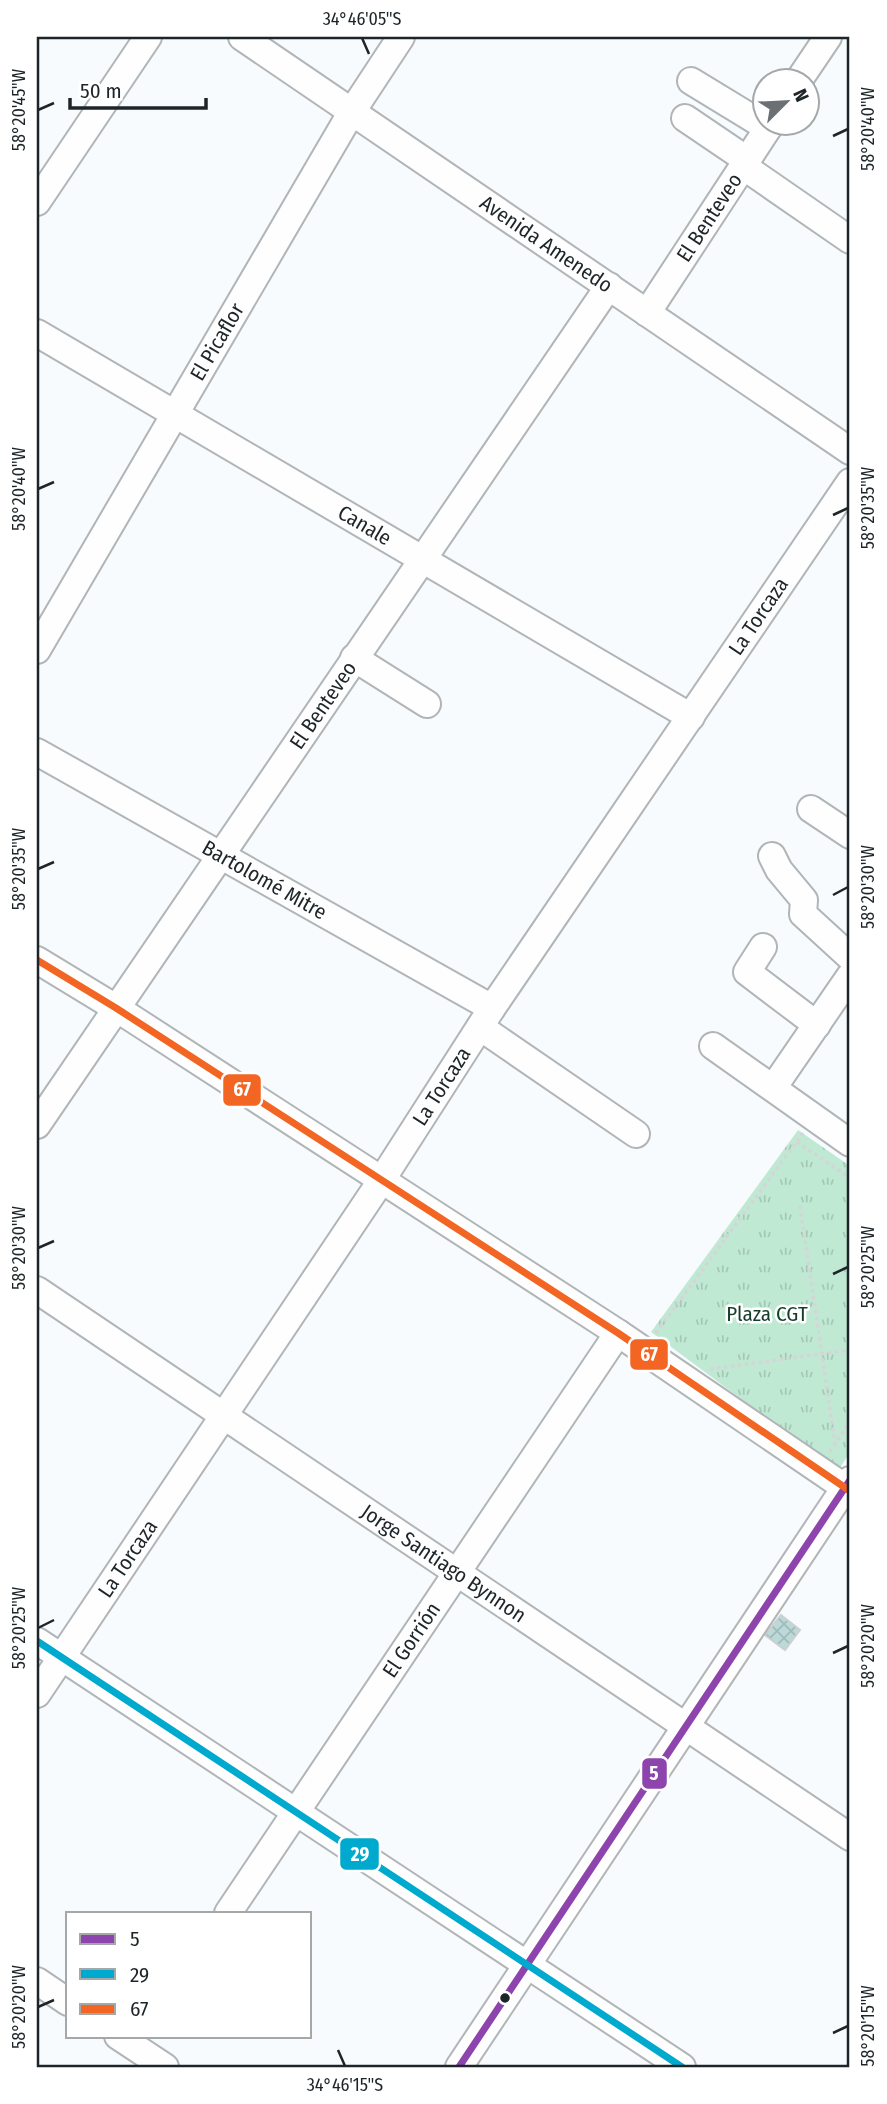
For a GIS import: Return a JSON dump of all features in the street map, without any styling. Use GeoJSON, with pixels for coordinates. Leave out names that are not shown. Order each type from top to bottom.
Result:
{"type":"FeatureCollection","features":[{"type":"Feature","properties":{"kind":"street"},"geometry":{"type":"LineString","coordinates":[[37,202],[148,37]]}},
{"type":"Feature","properties":{"kind":"street","name":"Avenida Amenedo"},"geometry":{"type":"LineString","coordinates":[[242,37],[850,451]]}},
{"type":"Feature","properties":{"kind":"street","name":"El Picaflor"},"geometry":{"type":"LineString","coordinates":[[37,650],[173,413],[351,113],[401,37]]}},
{"type":"Feature","properties":{"kind":"street"},"geometry":{"type":"LineString","coordinates":[[809,66],[830,37],[850,48]]}},
{"type":"Feature","properties":{"kind":"street"},"geometry":{"type":"LineString","coordinates":[[691,81],[750,114]]}},
{"type":"Feature","properties":{"kind":"street"},"geometry":{"type":"LineString","coordinates":[[685,118],[850,240]]}},
{"type":"Feature","properties":{"kind":"street","name":"El Benteveo"},"geometry":{"type":"LineString","coordinates":[[647,313],[763,136]]}},
{"type":"Feature","properties":{"kind":"street","name":"El Benteveo"},"geometry":{"type":"LineString","coordinates":[[37,1125],[422,556],[609,286]]}},
{"type":"Feature","properties":{"kind":"street","name":"Canale"},"geometry":{"type":"LineString","coordinates":[[37,333],[422,556],[691,717]]}},
{"type":"Feature","properties":{"kind":"street","name":"La Torcaza"},"geometry":{"type":"LineString","coordinates":[[37,1694],[222,1414],[381,1181],[486,1018],[850,482]]}},
{"type":"Feature","properties":{"kind":"street"},"geometry":{"type":"LineString","coordinates":[[354,658],[427,704]]}},
{"type":"Feature","properties":{"kind":"street","name":"Bartolomé Mitre"},"geometry":{"type":"LineString","coordinates":[[37,752],[221,856],[486,1018],[636,1134]]}},
{"type":"Feature","properties":{"kind":"street"},"geometry":{"type":"LineString","coordinates":[[811,808],[850,835]]}},
{"type":"Feature","properties":{"kind":"street"},"geometry":{"type":"LineString","coordinates":[[772,856],[779,870],[804,901],[803,914],[850,957]]}},
{"type":"Feature","properties":{"kind":"street"},"geometry":{"type":"LineString","coordinates":[[763,947],[747,972],[817,1025]]}},
{"type":"Feature","properties":{"kind":"street"},"geometry":{"type":"LineString","coordinates":[[37,960],[116,1008],[849,1486],[458,2067]]}},
{"type":"Feature","properties":{"kind":"street"},"geometry":{"type":"LineString","coordinates":[[773,1088],[850,976]]}},
{"type":"Feature","properties":{"kind":"street"},"geometry":{"type":"LineString","coordinates":[[713,1046],[850,1143]]}},
{"type":"Feature","properties":{"kind":"street","name":"Jorge Santiago Bynnon"},"geometry":{"type":"LineString","coordinates":[[37,1290],[850,1837]]}},
{"type":"Feature","properties":{"kind":"street","name":"El Gorrión"},"geometry":{"type":"LineString","coordinates":[[229,1912],[618,1334]]}},
{"type":"Feature","properties":{"kind":"street"},"geometry":{"type":"LineString","coordinates":[[37,1641],[682,2067]]}},
{"type":"Feature","properties":{"kind":"street"},"geometry":{"type":"LineString","coordinates":[[37,1981],[66,2001]]}},
{"type":"Feature","properties":{"kind":"street"},"geometry":{"type":"LineString","coordinates":[[132,2047],[165,2067]]}},
{"type":"Feature","properties":{"kind":"path"},"geometry":{"type":"LineString","coordinates":[[643,1350],[815,1118]]}},
{"type":"Feature","properties":{"kind":"path"},"geometry":{"type":"LineString","coordinates":[[796,1142],[850,1178]]}},
{"type":"Feature","properties":{"kind":"path"},"geometry":{"type":"LineString","coordinates":[[800,1206],[835,1445]]}},
{"type":"Feature","properties":{"kind":"path"},"geometry":{"type":"LineString","coordinates":[[708,1370],[850,1350]]}},
{"type":"Feature","properties":{"kind":"green space","name":"Plaza CGT"},"geometry":{"type":"Polygon","coordinates":[[[798,1130],[850,1166],[850,1452],[838,1471],[651,1332],[798,1130]]]}},
{"type":"Feature","properties":{"kind":"building"},"geometry":{"type":"Polygon","coordinates":[[[781,1615],[800,1630],[785,1650],[765,1635],[781,1615]]]}},
{"type":"Feature","properties":{"kind":"transit line","name":"67"},"geometry":{"type":"LineString","coordinates":[[37,960],[116,1008],[618,1333],[850,1491]]}},
{"type":"Feature","properties":{"kind":"transit line","name":"5"},"geometry":{"type":"LineString","coordinates":[[459,2067],[850,1480]]}},
{"type":"Feature","properties":{"kind":"transit line","name":"29"},"geometry":{"type":"LineString","coordinates":[[37,1641],[682,2067]]}}]}
